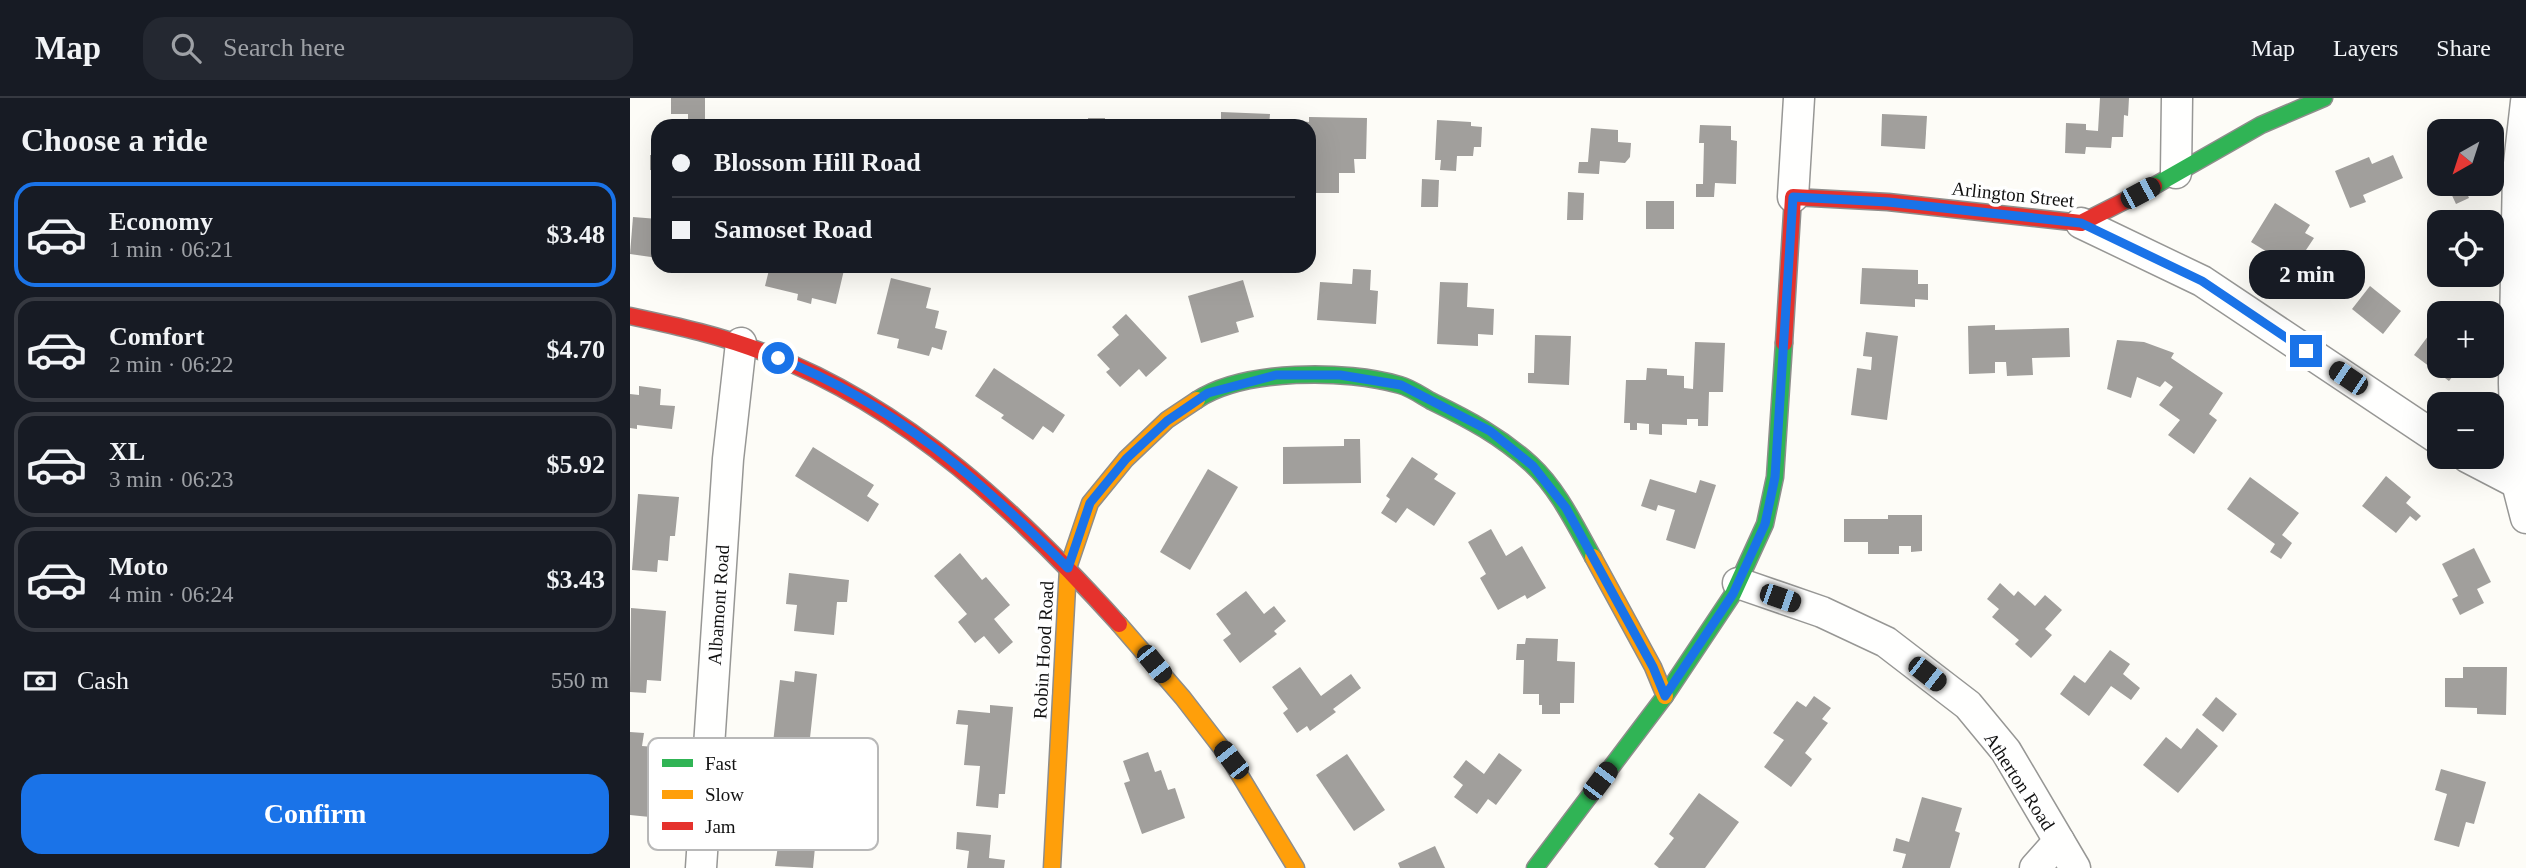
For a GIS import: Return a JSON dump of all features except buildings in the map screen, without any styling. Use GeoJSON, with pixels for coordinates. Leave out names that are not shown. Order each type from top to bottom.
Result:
{"type":"FeatureCollection","features":[{"type":"Feature","properties":{"kind":"street"},"geometry":{"type":"LineString","coordinates":[[1535,868],[1665,696],[1733,594],[1765,524],[1775,477],[1799,98]]}},
{"type":"Feature","properties":{"kind":"street"},"geometry":{"type":"LineString","coordinates":[[2176,173],[2177,98]]}},
{"type":"Feature","properties":{"kind":"street","name":"Arlington Street"},"geometry":{"type":"LineString","coordinates":[[1793,197],[1888,202],[2081,223],[2176,173],[2223,144],[2299,107],[2324,98]]}},
{"type":"Feature","properties":{"kind":"street"},"geometry":{"type":"LineString","coordinates":[[2526,102],[2517,185],[2514,383],[2526,518]]}},
{"type":"Feature","properties":{"kind":"street"},"geometry":{"type":"LineString","coordinates":[[2081,223],[2202,281],[2427,431]]}},
{"type":"Feature","properties":{"kind":"street"},"geometry":{"type":"LineString","coordinates":[[630,316],[741,343],[833,383],[875,405],[914,431],[1001,501],[1139,645],[1231,760],[1296,868]]}},
{"type":"Feature","properties":{"kind":"street","name":"Albamont Road"},"geometry":{"type":"LineString","coordinates":[[710,738],[727,472],[741,343]]}},
{"type":"Feature","properties":{"kind":"street","name":"Robin Hood Road"},"geometry":{"type":"LineString","coordinates":[[1052,868],[1068,568],[1090,503],[1126,459],[1167,421],[1208,393],[1276,375],[1340,375],[1401,385],[1490,431],[1533,466],[1566,508],[1653,667],[1665,696]]}},
{"type":"Feature","properties":{"kind":"street"},"geometry":{"type":"LineString","coordinates":[[2496,469],[2522,480]]}},
{"type":"Feature","properties":{"kind":"street","name":"Atherton Road"},"geometry":{"type":"LineString","coordinates":[[1738,583],[1822,612],[1886,642],[1968,705],[2006,751],[2075,868]]}},
{"type":"Feature","properties":{"kind":"street"},"geometry":{"type":"LineString","coordinates":[[2035,868],[2059,841]]}},
{"type":"Feature","properties":{"kind":"street","name":"Albamont Road"},"geometry":{"type":"LineString","coordinates":[[701,868],[702,850]]}},
{"type":"Feature","properties":{"kind":"traffic: fast"},"geometry":{"type":"LineString","coordinates":[[2154,186],[2261,125],[2324,98]]}},
{"type":"Feature","properties":{"kind":"traffic: fast"},"geometry":{"type":"LineString","coordinates":[[1535,868],[1665,696],[1733,594],[1765,524],[1775,477],[1784,343]]}},
{"type":"Feature","properties":{"kind":"traffic: fast"},"geometry":{"type":"LineString","coordinates":[[1197,400],[1241,382],[1296,375],[1352,376],[1404,386],[1484,429],[1531,464],[1558,496],[1593,557]]}},
{"type":"Feature","properties":{"kind":"traffic: slow"},"geometry":{"type":"LineString","coordinates":[[1052,868],[1068,568],[1090,503],[1126,459],[1167,420],[1197,400]]}},
{"type":"Feature","properties":{"kind":"traffic: slow"},"geometry":{"type":"LineString","coordinates":[[1593,557],[1653,667],[1665,696]]}},
{"type":"Feature","properties":{"kind":"traffic: slow"},"geometry":{"type":"LineString","coordinates":[[1119,624],[1183,698],[1230,759],[1296,868]]}},
{"type":"Feature","properties":{"kind":"traffic: jam"},"geometry":{"type":"LineString","coordinates":[[1784,343],[1793,197],[1888,202],[2081,223],[2154,186]]}},
{"type":"Feature","properties":{"kind":"traffic: jam"},"geometry":{"type":"LineString","coordinates":[[630,316],[700,332],[768,354],[819,377],[868,404],[914,434],[1001,504],[1119,624]]}},
{"type":"Feature","properties":{"kind":"route"},"geometry":{"type":"LineString","coordinates":[[778,358],[875,405],[914,431],[1001,501],[1068,568],[1090,503],[1126,459],[1167,421],[1208,393],[1276,375],[1340,375],[1401,385],[1490,431],[1533,466],[1566,508],[1653,667],[1665,696],[1733,594],[1765,524],[1775,477],[1793,197],[1888,202],[2081,223],[2202,281],[2306,351]]}}]}
